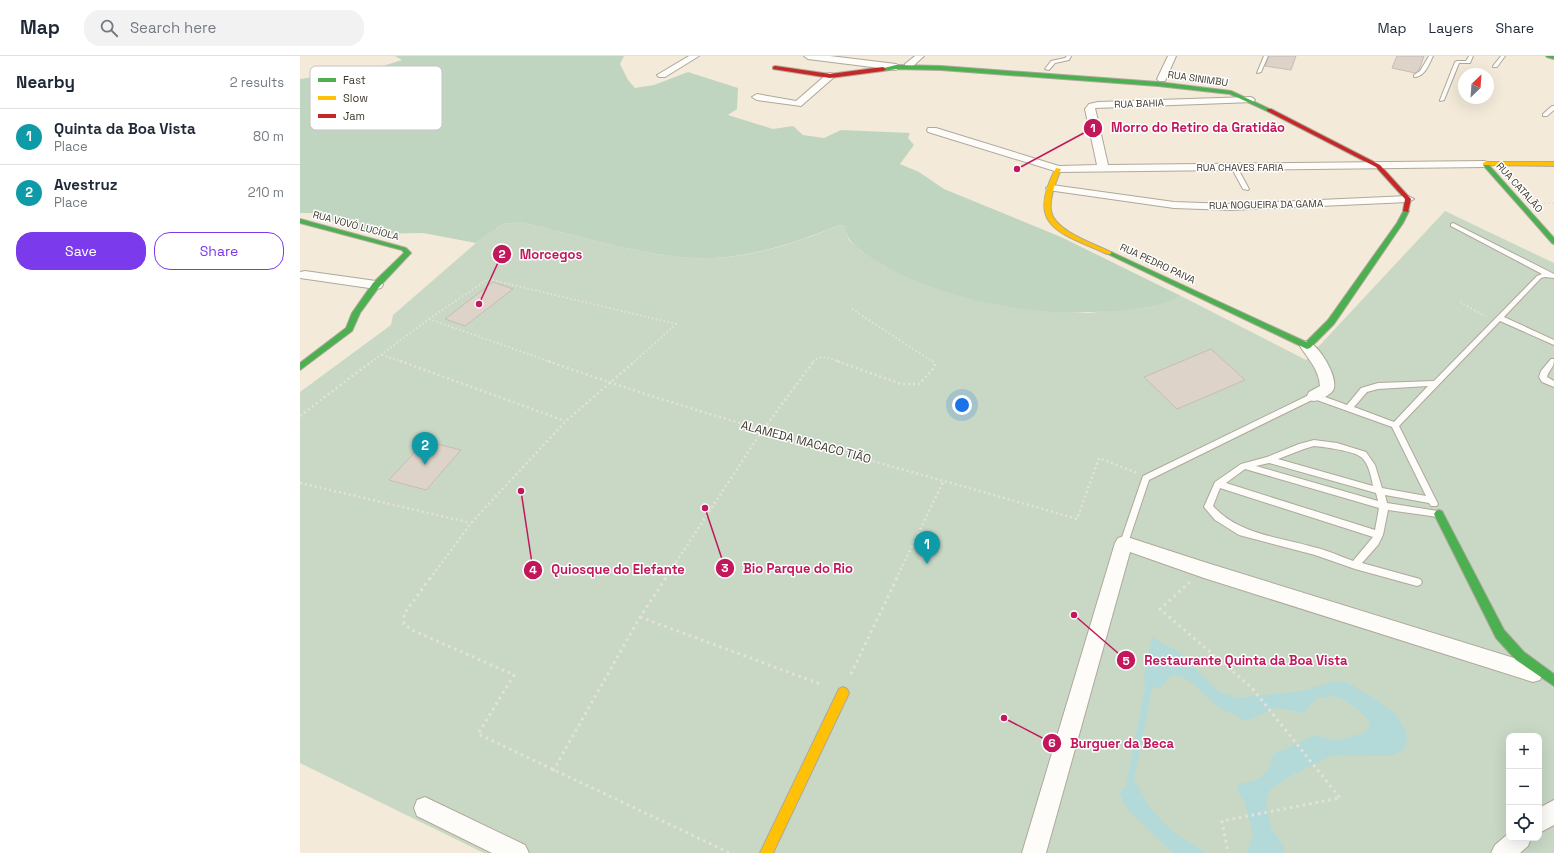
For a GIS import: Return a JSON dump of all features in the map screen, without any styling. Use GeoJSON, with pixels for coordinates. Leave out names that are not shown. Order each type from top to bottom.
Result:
{"type":"FeatureCollection","features":[{"type":"Feature","properties":{"kind":"street"},"geometry":{"type":"LineString","coordinates":[[662,75],[694,56]]}},
{"type":"Feature","properties":{"kind":"street"},"geometry":{"type":"LineString","coordinates":[[808,56],[896,67]]}},
{"type":"Feature","properties":{"kind":"street"},"geometry":{"type":"LineString","coordinates":[[908,66],[920,56]]}},
{"type":"Feature","properties":{"kind":"street"},"geometry":{"type":"LineString","coordinates":[[1162,79],[1172,56]]}},
{"type":"Feature","properties":{"kind":"street"},"geometry":{"type":"LineString","coordinates":[[1549,56],[1554,57]]}},
{"type":"Feature","properties":{"kind":"street","name":"RUA SINIMBU"},"geometry":{"type":"LineString","coordinates":[[775,68],[830,76],[908,66],[1158,84],[1218,90],[1236,94],[1250,100],[1378,166],[1408,199]]}},
{"type":"Feature","properties":{"kind":"street"},"geometry":{"type":"LineString","coordinates":[[757,97],[798,104],[830,76]]}},
{"type":"Feature","properties":{"kind":"street","name":"RUA BAHIA"},"geometry":{"type":"LineString","coordinates":[[1103,168],[1090,109],[1092,106],[1098,104],[1250,100]]}},
{"type":"Feature","properties":{"kind":"street","name":"RUA CHAVES FARIA"},"geometry":{"type":"LineString","coordinates":[[932,130],[1058,169],[1554,164]]}},
{"type":"Feature","properties":{"kind":"street","name":"RUA CATALÃO"},"geometry":{"type":"LineString","coordinates":[[1485,164],[1554,242]]}},
{"type":"Feature","properties":{"kind":"street","name":"RUA PEDRO PAIVA"},"geometry":{"type":"LineString","coordinates":[[1058,169],[1048,200],[1049,218],[1063,231],[1307,346]]}},
{"type":"Feature","properties":{"kind":"street","name":"RUA NOGUEIRA DA GAMA"},"geometry":{"type":"LineString","coordinates":[[1052,188],[1174,205],[1230,207],[1408,199]]}},
{"type":"Feature","properties":{"kind":"street"},"geometry":{"type":"LineString","coordinates":[[1314,396],[1327,388],[1327,379],[1324,367],[1307,346],[1330,322],[1400,223],[1407,209],[1408,199]]}},
{"type":"Feature","properties":{"kind":"street","name":"RUA VOVÓ LUCÍOLA"},"geometry":{"type":"LineString","coordinates":[[300,221],[407,251],[408,253],[404,259],[376,285]]}},
{"type":"Feature","properties":{"kind":"street"},"geometry":{"type":"LineString","coordinates":[[300,367],[337,340],[349,329],[356,313],[376,285],[304,275]]}},
{"type":"Feature","properties":{"kind":"street"},"geometry":{"type":"LineString","coordinates":[[1439,514],[1500,634],[1520,656],[1551,679]]}},
{"type":"Feature","properties":{"kind":"street"},"geometry":{"type":"LineString","coordinates":[[1034,853],[1124,543],[1204,570],[1551,679]]}},
{"type":"Feature","properties":{"kind":"street"},"geometry":{"type":"LineString","coordinates":[[766,853],[843,692]]}},
{"type":"Feature","properties":{"kind":"street"},"geometry":{"type":"LineString","coordinates":[[425,808],[517,853]]}},
{"type":"Feature","properties":{"kind":"street"},"geometry":{"type":"LineString","coordinates":[[1542,820],[1554,811]]}},
{"type":"Feature","properties":{"kind":"street"},"geometry":{"type":"LineString","coordinates":[[1503,853],[1517,841]]}},
{"type":"Feature","properties":{"kind":"lane"},"geometry":{"type":"LineString","coordinates":[[1047,69],[1053,62],[1067,59],[1068,56]]}},
{"type":"Feature","properties":{"kind":"lane"},"geometry":{"type":"LineString","coordinates":[[1259,72],[1266,56]]}},
{"type":"Feature","properties":{"kind":"lane"},"geometry":{"type":"LineString","coordinates":[[1416,76],[1422,72],[1431,56]]}},
{"type":"Feature","properties":{"kind":"lane"},"geometry":{"type":"LineString","coordinates":[[1442,100],[1457,62],[1468,62],[1471,56]]}},
{"type":"Feature","properties":{"kind":"lane"},"geometry":{"type":"LineString","coordinates":[[1495,66],[1503,56]]}},
{"type":"Feature","properties":{"kind":"lane"},"geometry":{"type":"LineString","coordinates":[[1545,115],[1554,107]]}},
{"type":"Feature","properties":{"kind":"lane"},"geometry":{"type":"LineString","coordinates":[[1234,167],[1246,189]]}},
{"type":"Feature","properties":{"kind":"lane"},"geometry":{"type":"LineString","coordinates":[[1453,225],[1552,276]]}},
{"type":"Feature","properties":{"kind":"lane"},"geometry":{"type":"LineString","coordinates":[[1395,424],[1437,383],[1458,359],[1539,277],[1552,276]]}},
{"type":"Feature","properties":{"kind":"lane"},"geometry":{"type":"LineString","coordinates":[[1498,320],[1554,343]]}},
{"type":"Feature","properties":{"kind":"lane"},"geometry":{"type":"LineString","coordinates":[[1554,361],[1543,377],[1545,380],[1554,384]]}},
{"type":"Feature","properties":{"kind":"lane"},"geometry":{"type":"LineString","coordinates":[[1348,409],[1364,390],[1378,386],[1437,383]]}},
{"type":"Feature","properties":{"kind":"lane"},"geometry":{"type":"LineString","coordinates":[[1124,543],[1146,478],[1314,396],[1395,424],[1439,514]]}},
{"type":"Feature","properties":{"kind":"lane"},"geometry":{"type":"LineString","coordinates":[[1355,565],[1375,542],[1379,535],[1384,506],[1371,465],[1363,454],[1337,446],[1314,443],[1302,446],[1269,460],[1244,466],[1218,484],[1208,506],[1218,518],[1242,532],[1315,551],[1355,565],[1417,582]]}},
{"type":"Feature","properties":{"kind":"lane"},"geometry":{"type":"LineString","coordinates":[[1269,460],[1380,491],[1432,500]]}},
{"type":"Feature","properties":{"kind":"lane"},"geometry":{"type":"LineString","coordinates":[[1244,466],[1384,506],[1439,514]]}},
{"type":"Feature","properties":{"kind":"lane"},"geometry":{"type":"LineString","coordinates":[[1218,484],[1379,535]]}},
{"type":"Feature","properties":{"kind":"path"},"geometry":{"type":"LineString","coordinates":[[1544,203],[1554,203]]}},
{"type":"Feature","properties":{"kind":"path"},"geometry":{"type":"LineString","coordinates":[[300,416],[428,320],[488,279],[676,324],[611,384],[566,421],[471,523],[404,614],[404,624],[412,630],[514,675],[478,734],[553,771],[730,853]]}},
{"type":"Feature","properties":{"kind":"path"},"geometry":{"type":"LineString","coordinates":[[1460,302],[1498,320]]}},
{"type":"Feature","properties":{"kind":"path"},"geometry":{"type":"LineString","coordinates":[[553,771],[640,617],[762,431],[816,359],[824,357],[839,361],[900,384],[919,384],[934,368],[935,364],[928,358],[862,314],[852,309]]}},
{"type":"Feature","properties":{"kind":"path","name":"ALAMEDA MACACO TIÃO"},"geometry":{"type":"LineString","coordinates":[[428,320],[611,384],[762,431],[944,480],[1077,519],[1099,458],[1127,468],[1146,478]]}},
{"type":"Feature","properties":{"kind":"path"},"geometry":{"type":"LineString","coordinates":[[381,355],[566,421]]}},
{"type":"Feature","properties":{"kind":"path"},"geometry":{"type":"LineString","coordinates":[[640,617],[843,692],[944,480]]}},
{"type":"Feature","properties":{"kind":"path"},"geometry":{"type":"LineString","coordinates":[[300,483],[471,523]]}},
{"type":"Feature","properties":{"kind":"path"},"geometry":{"type":"LineString","coordinates":[[1204,570],[1160,609],[1252,688],[1340,798],[1222,821],[1228,853]]}},
{"type":"Feature","properties":{"kind":"green space"},"geometry":{"type":"Polygon","coordinates":[[[395,56],[624,56],[620,64],[628,80],[635,88],[654,85],[688,72],[738,88],[737,109],[728,115],[773,129],[793,126],[803,135],[824,138],[841,130],[910,133],[908,138],[914,145],[900,164],[919,172],[944,189],[1061,237],[1181,296],[1150,307],[1097,312],[1034,310],[977,300],[949,293],[896,272],[861,251],[850,240],[844,226],[839,225],[804,239],[767,250],[730,257],[692,258],[649,253],[520,222],[503,224],[476,243],[423,233],[372,234],[311,213],[300,213],[300,79],[310,78],[310,130],[442,130],[442,66],[383,66],[402,60],[395,56]]]}},
{"type":"Feature","properties":{"kind":"green space"},"geometry":{"type":"Polygon","coordinates":[[[1445,211],[1554,263],[1554,853],[484,853],[300,763],[300,392],[391,325],[393,315],[476,243],[503,224],[520,222],[649,253],[692,258],[730,257],[767,250],[804,239],[839,225],[844,226],[849,240],[861,251],[883,265],[908,277],[971,298],[995,304],[1050,311],[1088,313],[1151,307],[1181,296],[1306,360],[1445,211]]]}},
{"type":"Feature","properties":{"kind":"water"},"geometry":{"type":"Polygon","coordinates":[[[1152,637],[1178,651],[1218,691],[1237,698],[1303,691],[1332,682],[1346,682],[1369,695],[1396,714],[1405,730],[1407,739],[1404,749],[1393,756],[1333,755],[1290,776],[1270,790],[1266,802],[1271,828],[1284,846],[1284,853],[1247,853],[1253,835],[1245,803],[1237,791],[1239,784],[1258,779],[1266,773],[1271,762],[1272,755],[1316,735],[1338,741],[1366,732],[1370,723],[1354,707],[1344,700],[1334,696],[1317,698],[1304,713],[1277,708],[1245,721],[1218,706],[1184,678],[1172,675],[1160,688],[1152,688],[1134,780],[1150,807],[1171,830],[1206,853],[1173,853],[1127,809],[1119,793],[1126,786],[1145,688],[1144,675],[1152,637]]]}},
{"type":"Feature","properties":{"kind":"building"},"geometry":{"type":"Polygon","coordinates":[[[1269,56],[1296,56],[1291,70],[1265,66],[1269,56]]]}},
{"type":"Feature","properties":{"kind":"building"},"geometry":{"type":"Polygon","coordinates":[[[1397,56],[1424,56],[1419,70],[1415,73],[1392,68],[1397,56]]]}},
{"type":"Feature","properties":{"kind":"building"},"geometry":{"type":"Polygon","coordinates":[[[493,282],[513,289],[465,326],[445,319],[493,282]]]}},
{"type":"Feature","properties":{"kind":"building"},"geometry":{"type":"Polygon","coordinates":[[[1211,349],[1245,380],[1177,409],[1144,377],[1211,349]]]}},
{"type":"Feature","properties":{"kind":"building"},"geometry":{"type":"Polygon","coordinates":[[[425,441],[461,450],[426,490],[389,480],[425,441]]]}},
{"type":"Feature","properties":{"kind":"traffic: fast"},"geometry":{"type":"LineString","coordinates":[[1549,56],[1554,57]]}},
{"type":"Feature","properties":{"kind":"traffic: fast"},"geometry":{"type":"LineString","coordinates":[[883,69],[896,67],[941,68],[1158,84],[1231,93],[1269,110]]}},
{"type":"Feature","properties":{"kind":"traffic: fast"},"geometry":{"type":"LineString","coordinates":[[1485,164],[1554,242]]}},
{"type":"Feature","properties":{"kind":"traffic: fast"},"geometry":{"type":"LineString","coordinates":[[1109,253],[1307,346],[1331,322],[1400,223],[1406,211]]}},
{"type":"Feature","properties":{"kind":"traffic: fast"},"geometry":{"type":"LineString","coordinates":[[300,221],[404,249],[408,253],[376,285],[356,313],[349,329],[300,367]]}},
{"type":"Feature","properties":{"kind":"traffic: fast"},"geometry":{"type":"LineString","coordinates":[[1439,514],[1500,634],[1520,656],[1554,681]]}},
{"type":"Feature","properties":{"kind":"traffic: slow"},"geometry":{"type":"LineString","coordinates":[[1485,164],[1554,164]]}},
{"type":"Feature","properties":{"kind":"traffic: slow"},"geometry":{"type":"LineString","coordinates":[[1058,169],[1048,199],[1049,217],[1052,222],[1066,233],[1109,253]]}},
{"type":"Feature","properties":{"kind":"traffic: slow"},"geometry":{"type":"LineString","coordinates":[[766,853],[843,693]]}},
{"type":"Feature","properties":{"kind":"traffic: jam"},"geometry":{"type":"LineString","coordinates":[[775,68],[830,76],[883,69]]}},
{"type":"Feature","properties":{"kind":"traffic: jam"},"geometry":{"type":"LineString","coordinates":[[1269,110],[1378,166],[1408,199],[1406,211]]}},
{"type":"Feature","properties":{"kind":"place","name":"Morro do Retiro da Gratidão"},"geometry":{"type":"Point","coordinates":[1017,169]}},
{"type":"Feature","properties":{"kind":"place","name":"Morcegos"},"geometry":{"type":"Point","coordinates":[479,304]}},
{"type":"Feature","properties":{"kind":"place","name":"Avestruz"},"geometry":{"type":"Point","coordinates":[425,465]}},
{"type":"Feature","properties":{"kind":"place","name":"Quiosque do Elefante"},"geometry":{"type":"Point","coordinates":[521,491]}},
{"type":"Feature","properties":{"kind":"place","name":"Bio Parque do Rio"},"geometry":{"type":"Point","coordinates":[705,508]}},
{"type":"Feature","properties":{"kind":"place","name":"Quinta da Boa Vista"},"geometry":{"type":"Point","coordinates":[927,564]}},
{"type":"Feature","properties":{"kind":"place","name":"Restaurante Quinta da Boa Vista"},"geometry":{"type":"Point","coordinates":[1074,615]}},
{"type":"Feature","properties":{"kind":"place","name":"Burguer da Beca"},"geometry":{"type":"Point","coordinates":[1004,718]}}]}
